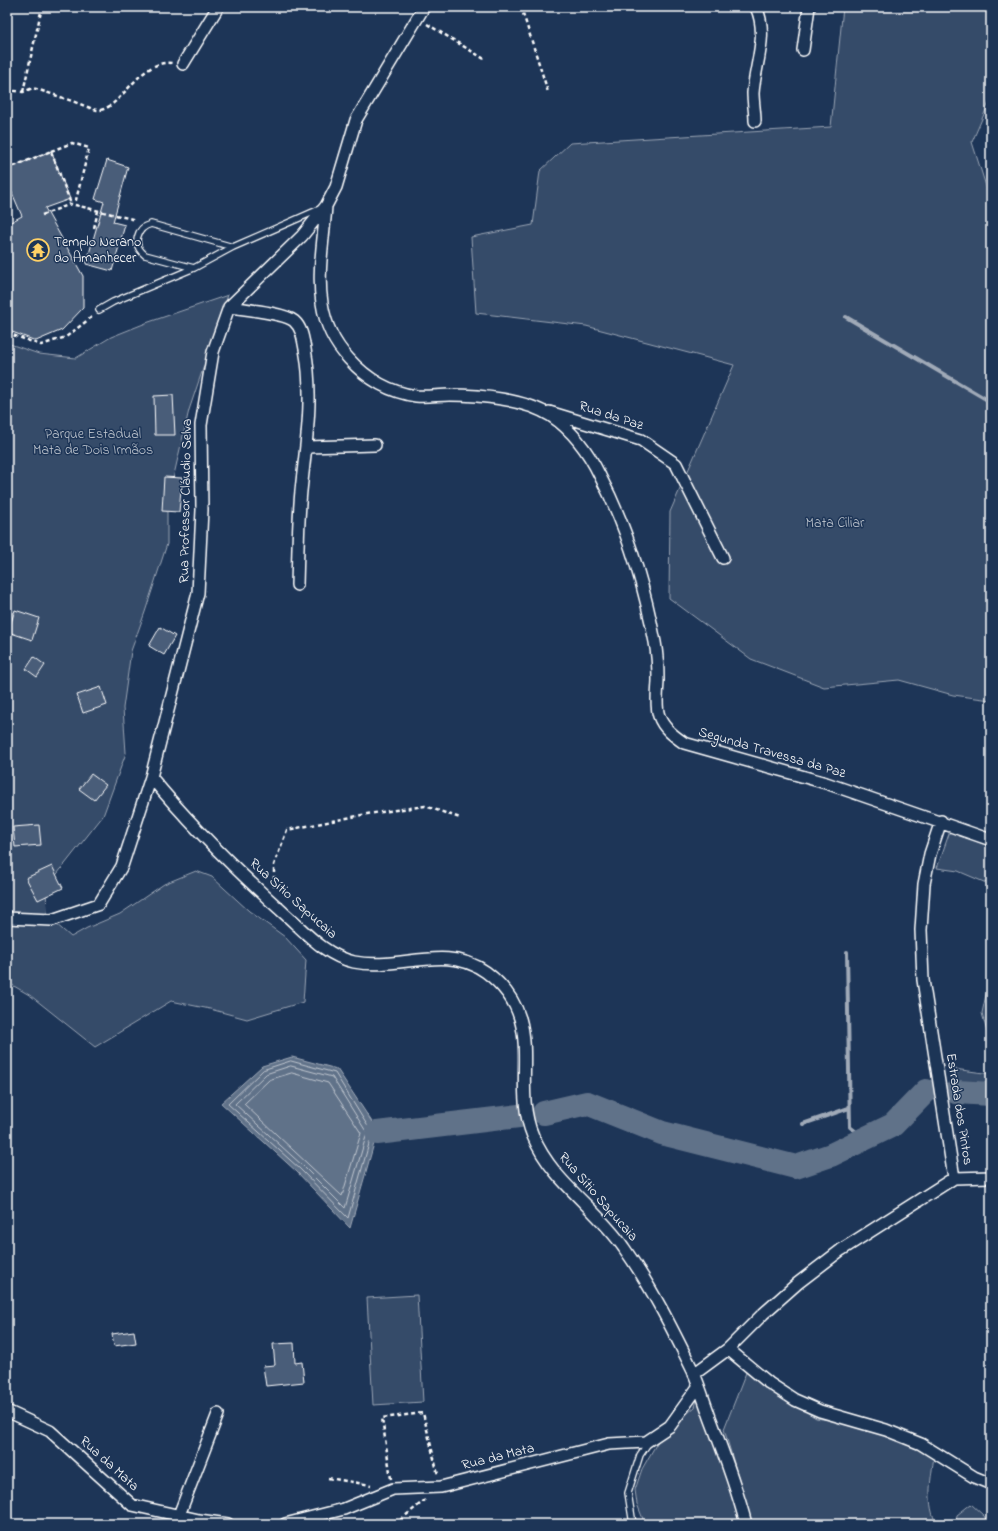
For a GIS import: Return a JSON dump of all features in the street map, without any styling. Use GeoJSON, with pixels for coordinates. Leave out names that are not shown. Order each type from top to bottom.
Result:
{"type":"FeatureCollection","features":[{"type":"Feature","properties":{"kind":"street"},"geometry":{"type":"LineString","coordinates":[[183,64],[218,7]]}},
{"type":"Feature","properties":{"kind":"street","name":"Rua Professor Cláudio Selva"},"geometry":{"type":"LineString","coordinates":[[7,918],[52,920],[99,904],[122,866],[151,777],[198,593],[202,510],[201,425],[213,352],[229,307],[302,236],[326,206],[336,187],[356,120],[424,7]]}},
{"type":"Feature","properties":{"kind":"street"},"geometry":{"type":"LineString","coordinates":[[756,7],[759,13],[762,31],[761,51],[753,94],[756,121]]}},
{"type":"Feature","properties":{"kind":"street"},"geometry":{"type":"LineString","coordinates":[[803,50],[809,7]]}},
{"type":"Feature","properties":{"kind":"street","name":"Segunda Travessa da Paz"},"geometry":{"type":"LineString","coordinates":[[326,206],[320,286],[322,304],[332,334],[341,351],[359,370],[377,383],[389,389],[418,396],[451,395],[497,398],[522,403],[550,415],[570,432],[585,451],[600,475],[620,518],[639,573],[655,643],[659,716],[668,731],[684,743],[826,783],[941,822]]}},
{"type":"Feature","properties":{"kind":"street"},"geometry":{"type":"LineString","coordinates":[[229,307],[284,316],[295,322],[301,332],[307,360],[310,393],[307,447],[301,491],[297,585]]}},
{"type":"Feature","properties":{"kind":"street","name":"Rua da Paz"},"geometry":{"type":"LineString","coordinates":[[522,403],[641,440],[676,464],[723,558]]}},
{"type":"Feature","properties":{"kind":"street"},"geometry":{"type":"LineString","coordinates":[[307,447],[375,446]]}},
{"type":"Feature","properties":{"kind":"street","name":"Rua Sítio Sapucaia"},"geometry":{"type":"LineString","coordinates":[[151,777],[208,841],[273,904],[322,947],[334,955],[351,961],[370,964],[444,958],[467,962],[485,972],[503,987],[515,1006],[523,1029],[525,1103],[532,1134],[543,1156],[563,1183],[604,1222],[624,1248],[674,1333],[694,1374]]}},
{"type":"Feature","properties":{"kind":"street"},"geometry":{"type":"LineString","coordinates":[[941,822],[991,840]]}},
{"type":"Feature","properties":{"kind":"street","name":"Estrada dos Pintos"},"geometry":{"type":"LineString","coordinates":[[694,1374],[728,1349],[763,1314],[798,1283],[841,1250],[954,1178],[923,980],[920,930],[924,884],[930,854],[941,822]]}},
{"type":"Feature","properties":{"kind":"street"},"geometry":{"type":"LineString","coordinates":[[954,1178],[991,1177]]}},
{"type":"Feature","properties":{"kind":"street"},"geometry":{"type":"LineString","coordinates":[[728,1349],[768,1383],[795,1400],[820,1411],[886,1430],[921,1444],[974,1477],[991,1484]]}},
{"type":"Feature","properties":{"kind":"street"},"geometry":{"type":"LineString","coordinates":[[694,1374],[725,1457],[746,1524]]}},
{"type":"Feature","properties":{"kind":"street","name":"Rua da Mata"},"geometry":{"type":"LineString","coordinates":[[285,1524],[344,1510],[393,1489],[441,1486],[609,1444],[646,1442],[670,1426],[698,1387]]}},
{"type":"Feature","properties":{"kind":"street","name":"Rua da Mata"},"geometry":{"type":"LineString","coordinates":[[7,1411],[50,1431],[132,1505],[179,1516],[228,1524]]}},
{"type":"Feature","properties":{"kind":"street"},"geometry":{"type":"LineString","coordinates":[[179,1516],[218,1414]]}},
{"type":"Feature","properties":{"kind":"lane"},"geometry":{"type":"LineString","coordinates":[[99,310],[114,302],[194,268],[233,247],[326,206]]}},
{"type":"Feature","properties":{"kind":"lane"},"geometry":{"type":"LineString","coordinates":[[194,268],[145,255],[137,244],[139,232],[142,228],[151,224],[233,247]]}},
{"type":"Feature","properties":{"kind":"lane"},"geometry":{"type":"LineString","coordinates":[[633,1524],[628,1493],[640,1455],[652,1438]]}},
{"type":"Feature","properties":{"kind":"path"},"geometry":{"type":"LineString","coordinates":[[23,92],[42,7]]}},
{"type":"Feature","properties":{"kind":"path"},"geometry":{"type":"LineString","coordinates":[[520,7],[548,92]]}},
{"type":"Feature","properties":{"kind":"path"},"geometry":{"type":"LineString","coordinates":[[418,18],[486,60]]}},
{"type":"Feature","properties":{"kind":"path"},"geometry":{"type":"LineString","coordinates":[[7,90],[23,92],[33,88],[98,110],[113,104],[126,89],[152,66],[159,62],[183,64]]}},
{"type":"Feature","properties":{"kind":"path"},"geometry":{"type":"LineString","coordinates":[[7,169],[72,143],[89,148],[73,204]]}},
{"type":"Feature","properties":{"kind":"path"},"geometry":{"type":"LineString","coordinates":[[51,151],[73,204]]}},
{"type":"Feature","properties":{"kind":"path"},"geometry":{"type":"LineString","coordinates":[[42,215],[73,204],[136,220]]}},
{"type":"Feature","properties":{"kind":"path"},"geometry":{"type":"LineString","coordinates":[[7,206],[11,217]]}},
{"type":"Feature","properties":{"kind":"path"},"geometry":{"type":"LineString","coordinates":[[94,228],[98,211]]}},
{"type":"Feature","properties":{"kind":"path"},"geometry":{"type":"LineString","coordinates":[[7,333],[41,345],[66,337],[88,321],[99,310]]}},
{"type":"Feature","properties":{"kind":"path"},"geometry":{"type":"LineString","coordinates":[[273,904],[274,865],[287,830],[367,814],[425,806],[460,818]]}},
{"type":"Feature","properties":{"kind":"path"},"geometry":{"type":"LineString","coordinates":[[328,1478],[393,1489],[382,1418],[423,1413],[441,1486],[395,1524]]}},
{"type":"Feature","properties":{"kind":"green space","name":"Mata Ciliar"},"geometry":{"type":"Polygon","coordinates":[[[843,7],[991,7],[991,98],[972,142],[991,202],[991,700],[953,695],[899,680],[824,687],[751,659],[669,598],[670,512],[734,365],[586,326],[476,313],[471,237],[533,225],[540,171],[570,143],[831,127],[843,7]]]}},
{"type":"Feature","properties":{"kind":"green space","name":"Parque Estadual Mata de Dois Irmãos"},"geometry":{"type":"Polygon","coordinates":[[[228,295],[189,410],[167,505],[167,544],[131,651],[123,708],[126,753],[103,816],[46,888],[47,916],[71,937],[87,928],[120,914],[164,884],[196,871],[212,877],[249,911],[285,937],[306,960],[303,1002],[247,1019],[210,1009],[171,1001],[95,1047],[31,996],[7,982],[7,343],[39,354],[76,358],[111,337],[146,323],[228,295]]]}},
{"type":"Feature","properties":{"kind":"green space"},"geometry":{"type":"Polygon","coordinates":[[[950,831],[991,847],[991,885],[958,871],[937,868],[950,831]]]}},
{"type":"Feature","properties":{"kind":"green space"},"geometry":{"type":"Polygon","coordinates":[[[991,980],[991,1035],[987,1032],[982,1013],[989,981],[991,980]]]}},
{"type":"Feature","properties":{"kind":"green space"},"geometry":{"type":"Polygon","coordinates":[[[954,1069],[991,1074],[991,1097],[954,1096],[952,1085],[954,1069]]]}},
{"type":"Feature","properties":{"kind":"green space"},"geometry":{"type":"Polygon","coordinates":[[[417,1295],[423,1402],[373,1405],[367,1298],[417,1295]]]}},
{"type":"Feature","properties":{"kind":"green space"},"geometry":{"type":"Polygon","coordinates":[[[747,1370],[816,1418],[870,1427],[934,1456],[930,1497],[932,1513],[935,1521],[947,1523],[956,1522],[957,1515],[971,1504],[984,1516],[989,1524],[752,1524],[724,1429],[747,1370]]]}},
{"type":"Feature","properties":{"kind":"green space"},"geometry":{"type":"Polygon","coordinates":[[[699,1393],[742,1524],[645,1524],[637,1504],[635,1490],[642,1469],[661,1436],[695,1407],[699,1393]]]}},
{"type":"Feature","properties":{"kind":"water"},"geometry":{"type":"Polygon","coordinates":[[[292,1057],[337,1069],[372,1122],[377,1133],[350,1228],[297,1172],[221,1103],[262,1066],[292,1057]]]}},
{"type":"Feature","properties":{"kind":"building","name":"Templo Nerano do Amanhecer"},"geometry":{"type":"Polygon","coordinates":[[[51,151],[70,199],[45,208],[83,276],[83,308],[62,330],[36,341],[7,330],[7,224],[22,216],[7,181],[7,169],[51,151]]]}},
{"type":"Feature","properties":{"kind":"building"},"geometry":{"type":"Polygon","coordinates":[[[107,160],[128,167],[113,222],[125,225],[112,271],[86,264],[104,202],[95,199],[107,160]]]}},
{"type":"Feature","properties":{"kind":"building"},"geometry":{"type":"Polygon","coordinates":[[[173,395],[175,435],[155,435],[154,396],[173,395]]]}},
{"type":"Feature","properties":{"kind":"building"},"geometry":{"type":"Polygon","coordinates":[[[164,477],[182,478],[179,512],[162,511],[164,477]]]}},
{"type":"Feature","properties":{"kind":"building"},"geometry":{"type":"Polygon","coordinates":[[[15,610],[39,618],[32,640],[8,632],[15,610]]]}},
{"type":"Feature","properties":{"kind":"building"},"geometry":{"type":"Polygon","coordinates":[[[160,627],[175,636],[164,655],[149,646],[160,627]]]}},
{"type":"Feature","properties":{"kind":"building"},"geometry":{"type":"Polygon","coordinates":[[[34,657],[45,665],[37,677],[26,669],[34,657]]]}},
{"type":"Feature","properties":{"kind":"building"},"geometry":{"type":"Polygon","coordinates":[[[101,687],[107,705],[83,713],[77,695],[101,687]]]}},
{"type":"Feature","properties":{"kind":"building"},"geometry":{"type":"Polygon","coordinates":[[[91,774],[106,785],[94,800],[79,789],[91,774]]]}},
{"type":"Feature","properties":{"kind":"building"},"geometry":{"type":"Polygon","coordinates":[[[39,825],[41,845],[15,847],[13,827],[39,825]]]}},
{"type":"Feature","properties":{"kind":"building"},"geometry":{"type":"Polygon","coordinates":[[[52,866],[63,888],[38,900],[26,878],[52,866]]]}},
{"type":"Feature","properties":{"kind":"building"},"geometry":{"type":"Polygon","coordinates":[[[134,1331],[136,1343],[114,1346],[112,1334],[134,1331]]]}},
{"type":"Feature","properties":{"kind":"building"},"geometry":{"type":"Polygon","coordinates":[[[294,1343],[295,1363],[302,1362],[304,1382],[266,1386],[263,1366],[275,1365],[273,1344],[294,1343]]]}},
{"type":"Feature","properties":{"kind":"waterway"},"geometry":{"type":"LineString","coordinates":[[846,317],[991,402]]}},
{"type":"Feature","properties":{"kind":"waterway"},"geometry":{"type":"LineString","coordinates":[[847,952],[850,1127],[864,1138]]}},
{"type":"Feature","properties":{"kind":"waterway"},"geometry":{"type":"LineString","coordinates":[[544,1113],[587,1103],[662,1133],[796,1167],[831,1155],[893,1125],[926,1091]]}},
{"type":"Feature","properties":{"kind":"waterway"},"geometry":{"type":"LineString","coordinates":[[956,1092],[991,1094]]}},
{"type":"Feature","properties":{"kind":"waterway"},"geometry":{"type":"LineString","coordinates":[[803,1124],[849,1108]]}},
{"type":"Feature","properties":{"kind":"waterway"},"geometry":{"type":"LineString","coordinates":[[377,1133],[519,1116]]}},
{"type":"Feature","properties":{"kind":"place","name":"Templo Nerano do Amanhecer"},"geometry":{"type":"Point","coordinates":[38,250]}}]}
